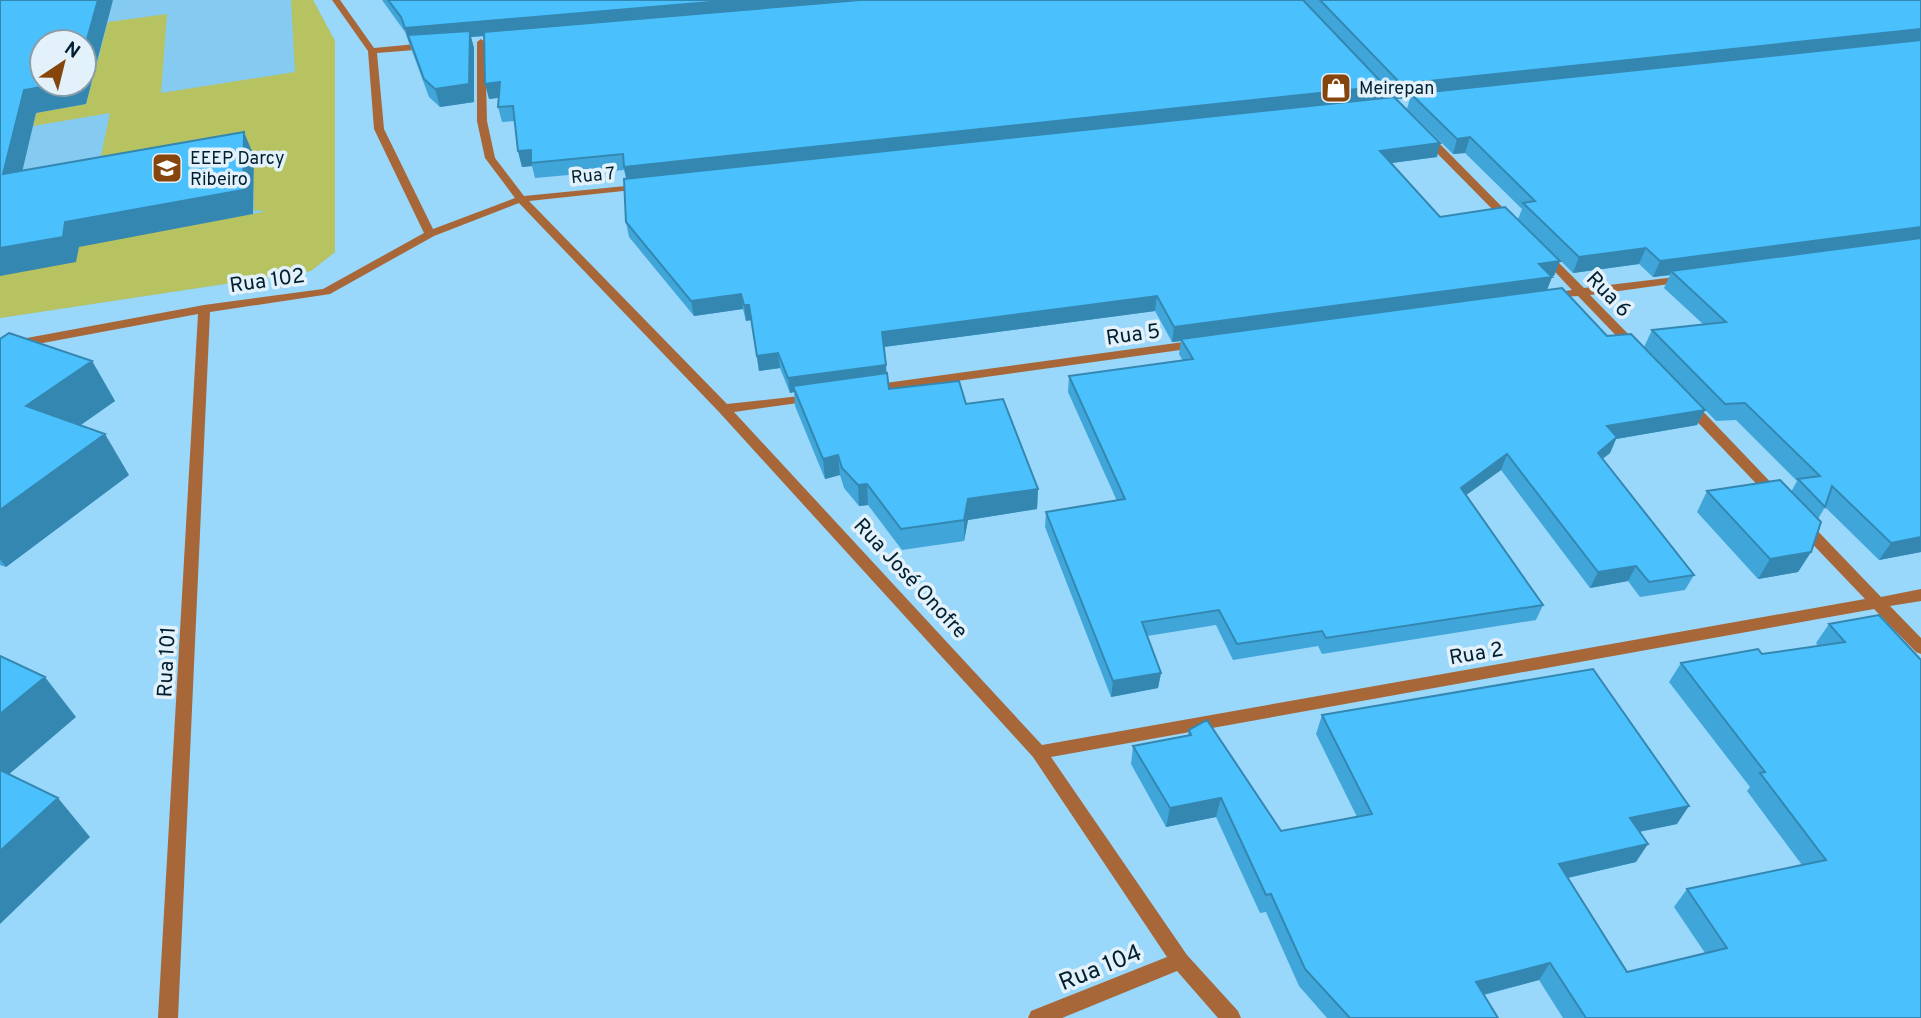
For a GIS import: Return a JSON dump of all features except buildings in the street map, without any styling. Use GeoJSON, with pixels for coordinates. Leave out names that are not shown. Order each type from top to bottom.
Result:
{"type":"FeatureCollection","features":[{"type":"Feature","properties":{"kind":"street"},"geometry":{"type":"LineString","coordinates":[[337,0],[372,51],[379,129],[430,234]]}},
{"type":"Feature","properties":{"kind":"street"},"geometry":{"type":"LineString","coordinates":[[467,43],[494,41]]}},
{"type":"Feature","properties":{"kind":"street","name":"Rua José Onofre"},"geometry":{"type":"LineString","coordinates":[[481,42],[482,121],[490,158],[521,199],[724,409],[1039,752],[1180,961],[1231,1018]]}},
{"type":"Feature","properties":{"kind":"street"},"geometry":{"type":"LineString","coordinates":[[372,51],[440,45]]}},
{"type":"Feature","properties":{"kind":"street"},"geometry":{"type":"LineString","coordinates":[[1416,126],[1523,234]]}},
{"type":"Feature","properties":{"kind":"street","name":"Rua 7"},"geometry":{"type":"LineString","coordinates":[[521,199],[660,184]]}},
{"type":"Feature","properties":{"kind":"street","name":"Rua 102"},"geometry":{"type":"LineString","coordinates":[[0,347],[204,309],[326,292],[430,234],[521,199]]}},
{"type":"Feature","properties":{"kind":"street","name":"Rua 6"},"geometry":{"type":"LineString","coordinates":[[1533,243],[1639,352]]}},
{"type":"Feature","properties":{"kind":"street"},"geometry":{"type":"LineString","coordinates":[[1540,298],[1704,276]]}},
{"type":"Feature","properties":{"kind":"street","name":"Rua 101"},"geometry":{"type":"LineString","coordinates":[[168,1018],[204,309]]}},
{"type":"Feature","properties":{"kind":"street","name":"Rua 5"},"geometry":{"type":"LineString","coordinates":[[862,390],[1208,343]]}},
{"type":"Feature","properties":{"kind":"street"},"geometry":{"type":"LineString","coordinates":[[1677,393],[1782,503]]}},
{"type":"Feature","properties":{"kind":"street"},"geometry":{"type":"LineString","coordinates":[[724,409],[821,396]]}},
{"type":"Feature","properties":{"kind":"street"},"geometry":{"type":"LineString","coordinates":[[1792,513],[1921,648]]}},
{"type":"Feature","properties":{"kind":"street","name":"Rua 2"},"geometry":{"type":"LineString","coordinates":[[1039,752],[1921,595]]}},
{"type":"Feature","properties":{"kind":"street","name":"Rua 104"},"geometry":{"type":"LineString","coordinates":[[1038,1018],[1180,961]]}},
{"type":"Feature","properties":{"kind":"shaded area","name":"EEEP Darcy Ribeiro"},"geometry":{"type":"Polygon","coordinates":[[[0,0],[313,0],[335,41],[335,252],[311,271],[0,318],[0,0]]]}},
{"type":"Feature","properties":{"kind":"green space"},"geometry":{"type":"Polygon","coordinates":[[[291,0],[313,0],[335,41],[335,252],[311,271],[0,318],[0,276],[86,198],[121,238],[263,212],[254,211],[253,156],[95,185],[110,113],[33,126],[36,113],[86,104],[88,98],[98,98],[98,59],[108,22],[167,14],[161,93],[295,72],[291,0]]]}},
{"type":"Feature","properties":{"kind":"place","name":"Meirepan"},"geometry":{"type":"Point","coordinates":[1336,88]}},
{"type":"Feature","properties":{"kind":"place","name":"EEEP Darcy Ribeiro"},"geometry":{"type":"Point","coordinates":[167,168]}}]}
